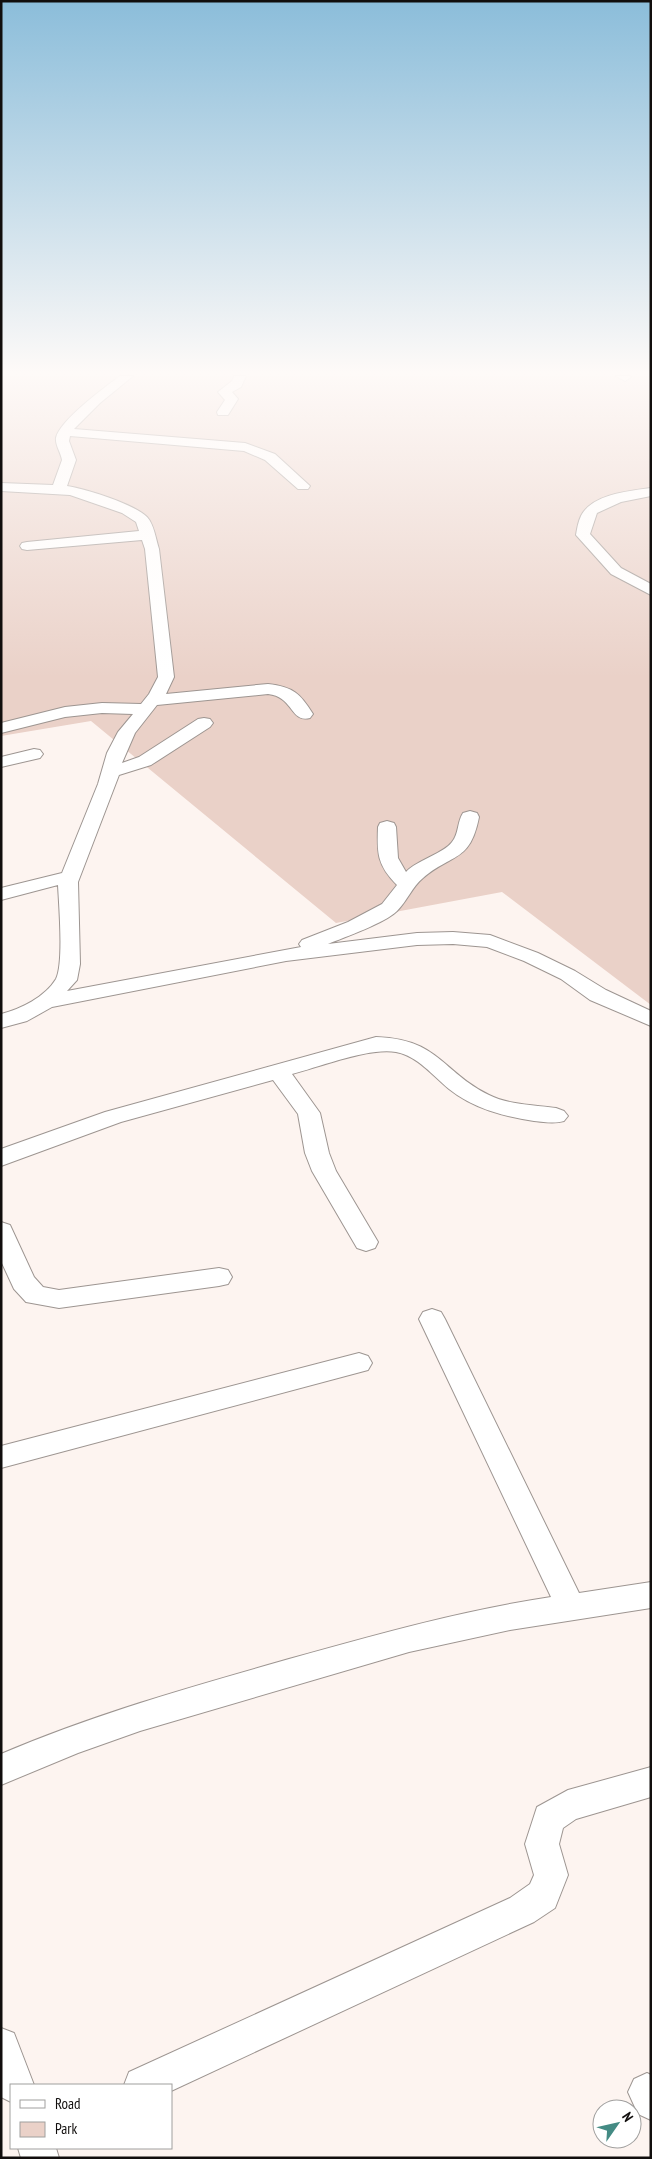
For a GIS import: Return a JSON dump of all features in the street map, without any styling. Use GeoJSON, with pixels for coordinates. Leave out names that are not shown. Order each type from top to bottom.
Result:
{"type":"FeatureCollection","features":[{"type":"Feature","properties":{"kind":"street"},"geometry":{"type":"LineString","coordinates":[[62,477],[60,485],[62,489]]}},
{"type":"Feature","properties":{"kind":"street"},"geometry":{"type":"LineString","coordinates":[[293,477],[303,486]]}},
{"type":"Feature","properties":{"kind":"street"},"geometry":{"type":"LineString","coordinates":[[1,487],[62,489],[104,501],[132,512],[142,520],[152,549],[166,677],[148,705],[127,732],[116,753],[111,772],[68,882],[70,964],[66,980],[46,1002]]}},
{"type":"Feature","properties":{"kind":"street"},"geometry":{"type":"LineString","coordinates":[[651,492],[612,500],[596,507],[589,515],[583,535],[616,571],[651,590]]}},
{"type":"Feature","properties":{"kind":"street"},"geometry":{"type":"LineString","coordinates":[[27,546],[148,536]]}},
{"type":"Feature","properties":{"kind":"street"},"geometry":{"type":"LineString","coordinates":[[1,728],[64,712],[148,705],[268,688],[282,690],[292,696],[304,714]]}},
{"type":"Feature","properties":{"kind":"street"},"geometry":{"type":"LineString","coordinates":[[111,772],[145,761],[204,723]]}},
{"type":"Feature","properties":{"kind":"street"},"geometry":{"type":"LineString","coordinates":[[1,762],[34,754]]}},
{"type":"Feature","properties":{"kind":"street"},"geometry":{"type":"LineString","coordinates":[[276,957],[371,919],[388,908],[407,884],[425,867],[460,846],[467,831],[470,817]]}},
{"type":"Feature","properties":{"kind":"street"},"geometry":{"type":"LineString","coordinates":[[387,827],[386,857],[388,864],[407,884]]}},
{"type":"Feature","properties":{"kind":"street"},"geometry":{"type":"LineString","coordinates":[[1,894],[71,876]]}},
{"type":"Feature","properties":{"kind":"street"},"geometry":{"type":"LineString","coordinates":[[1,1021],[19,1016],[46,1002],[276,957],[417,939],[453,938],[490,941],[531,957],[568,974],[598,995],[651,1019]]}},
{"type":"Feature","properties":{"kind":"street"},"geometry":{"type":"LineString","coordinates":[[1,1158],[113,1117],[376,1044],[390,1043],[408,1047],[426,1056],[468,1093],[483,1101],[496,1106],[556,1116]]}},
{"type":"Feature","properties":{"kind":"street"},"geometry":{"type":"LineString","coordinates":[[278,1071],[309,1113],[317,1153],[324,1171],[366,1242]]}},
{"type":"Feature","properties":{"kind":"street"},"geometry":{"type":"LineString","coordinates":[[1,1231],[23,1282],[35,1295],[58,1299],[219,1277]]}},
{"type":"Feature","properties":{"kind":"street"},"geometry":{"type":"LineString","coordinates":[[432,1319],[572,1607]]}},
{"type":"Feature","properties":{"kind":"street"},"geometry":{"type":"LineString","coordinates":[[1,1457],[359,1363]]}},
{"type":"Feature","properties":{"kind":"street"},"geometry":{"type":"LineString","coordinates":[[1,1770],[38,1753],[193,1699],[428,1634],[572,1607],[651,1595]]}},
{"type":"Feature","properties":{"kind":"street"},"geometry":{"type":"LineString","coordinates":[[144,2084],[522,1910],[543,1896],[551,1875],[542,1844],[549,1818],[568,1806],[651,1782]]}},
{"type":"Feature","properties":{"kind":"street"},"geometry":{"type":"LineString","coordinates":[[1,2046],[15,2084]]}},
{"type":"Feature","properties":{"kind":"green space"},"geometry":{"type":"Polygon","coordinates":[[[1,477],[651,477],[651,1005],[502,892],[336,923],[91,721],[1,736],[1,477]]]}}]}
